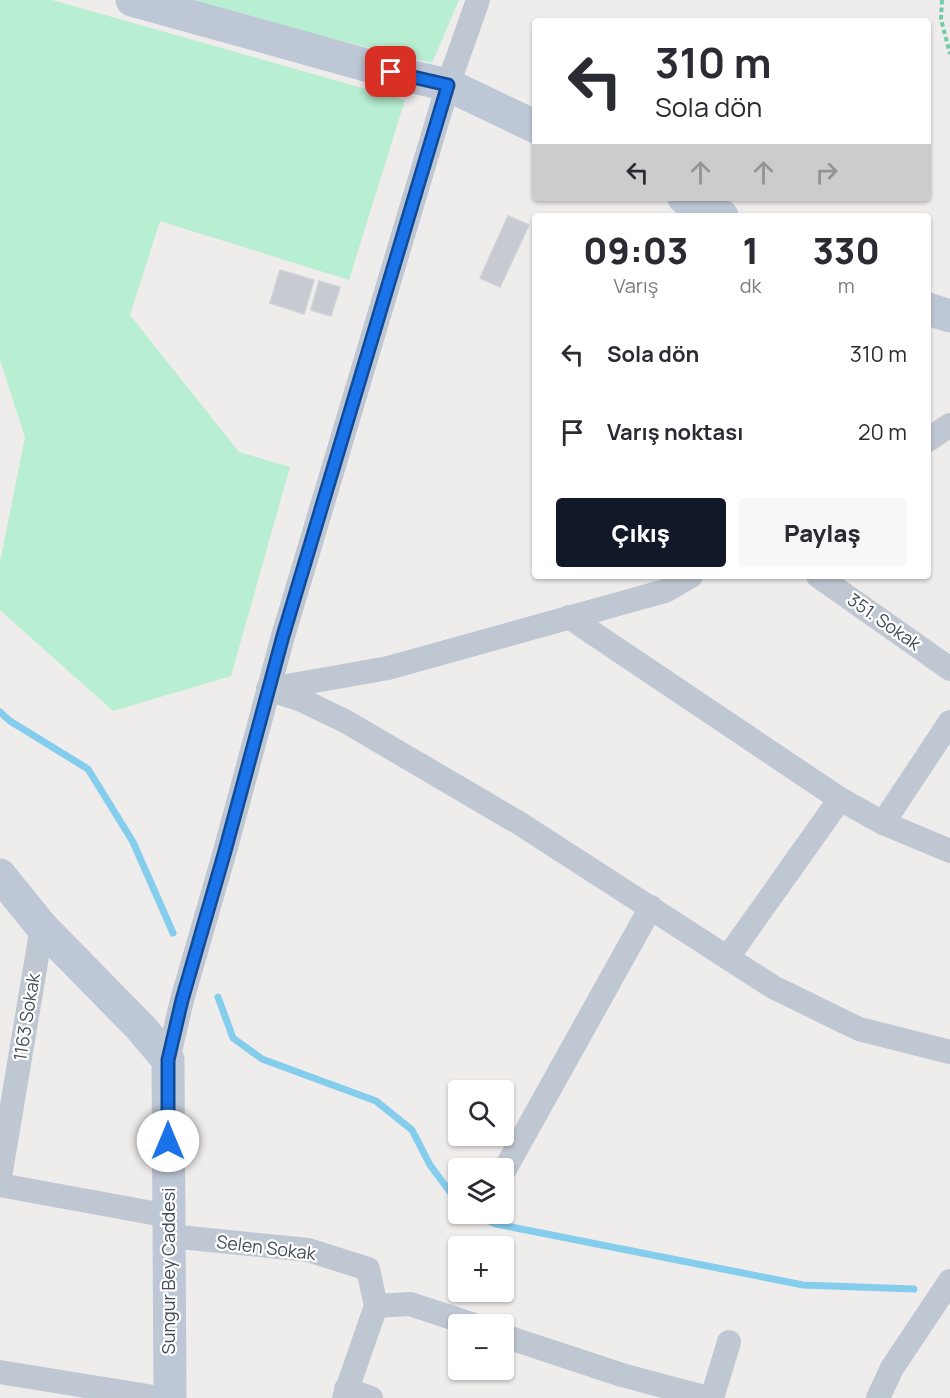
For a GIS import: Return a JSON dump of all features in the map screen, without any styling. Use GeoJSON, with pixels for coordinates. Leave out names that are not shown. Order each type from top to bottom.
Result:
{"type":"FeatureCollection","features":[{"type":"Feature","properties":{"kind":"street"},"geometry":{"type":"LineString","coordinates":[[132,0],[391,72],[448,85],[532,125]]}},
{"type":"Feature","properties":{"kind":"street","name":"Sungur Bey Caddesi"},"geometry":{"type":"LineString","coordinates":[[170,1398],[168,1060],[182,1000],[268,689],[448,85],[478,0]]}},
{"type":"Feature","properties":{"kind":"street"},"geometry":{"type":"LineString","coordinates":[[690,201],[716,213]]}},
{"type":"Feature","properties":{"kind":"street"},"geometry":{"type":"LineString","coordinates":[[931,310],[950,316]]}},
{"type":"Feature","properties":{"kind":"street"},"geometry":{"type":"LineString","coordinates":[[931,438],[950,424]]}},
{"type":"Feature","properties":{"kind":"street"},"geometry":{"type":"LineString","coordinates":[[268,689],[388,668],[665,591],[686,579]]}},
{"type":"Feature","properties":{"kind":"street","name":"351. Sokak"},"geometry":{"type":"LineString","coordinates":[[822,579],[950,669]]}},
{"type":"Feature","properties":{"kind":"street"},"geometry":{"type":"LineString","coordinates":[[569,617],[840,799],[883,823],[950,850]]}},
{"type":"Feature","properties":{"kind":"street"},"geometry":{"type":"LineString","coordinates":[[268,689],[299,699],[345,720],[519,823],[774,987],[859,1029],[950,1052]]}},
{"type":"Feature","properties":{"kind":"street"},"geometry":{"type":"LineString","coordinates":[[883,823],[950,722]]}},
{"type":"Feature","properties":{"kind":"street"},"geometry":{"type":"LineString","coordinates":[[728,957],[840,799]]}},
{"type":"Feature","properties":{"kind":"street"},"geometry":{"type":"LineString","coordinates":[[0,875],[42,927],[141,1028],[168,1060]]}},
{"type":"Feature","properties":{"kind":"street"},"geometry":{"type":"LineString","coordinates":[[511,1158],[651,908]]}},
{"type":"Feature","properties":{"kind":"street","name":"1163 Sokak"},"geometry":{"type":"LineString","coordinates":[[0,1177],[42,927]]}},
{"type":"Feature","properties":{"kind":"street"},"geometry":{"type":"LineString","coordinates":[[0,1185],[169,1226]]}},
{"type":"Feature","properties":{"kind":"street","name":"Selen Sokak"},"geometry":{"type":"LineString","coordinates":[[169,1226],[308,1250],[368,1269],[376,1306]]}},
{"type":"Feature","properties":{"kind":"street"},"geometry":{"type":"LineString","coordinates":[[878,1398],[892,1368],[950,1281]]}},
{"type":"Feature","properties":{"kind":"street"},"geometry":{"type":"LineString","coordinates":[[371,1398],[345,1394],[376,1306],[410,1304],[448,1316]]}},
{"type":"Feature","properties":{"kind":"street"},"geometry":{"type":"LineString","coordinates":[[514,1339],[622,1375],[710,1398],[729,1342]]}},
{"type":"Feature","properties":{"kind":"street"},"geometry":{"type":"LineString","coordinates":[[0,1372],[160,1398]]}},
{"type":"Feature","properties":{"kind":"path"},"geometry":{"type":"LineString","coordinates":[[942,0],[941,19],[950,54]]}},
{"type":"Feature","properties":{"kind":"green space"},"geometry":{"type":"Polygon","coordinates":[[[0,0],[52,0],[405,100],[349,280],[160,221],[130,315],[239,452],[290,467],[231,676],[113,711],[0,610],[0,562],[25,437],[0,360],[0,0]]]}},
{"type":"Feature","properties":{"kind":"green space"},"geometry":{"type":"Polygon","coordinates":[[[174,0],[459,0],[432,63],[174,0]]]}},
{"type":"Feature","properties":{"kind":"building"},"geometry":{"type":"Polygon","coordinates":[[[508,216],[529,225],[500,287],[480,278],[508,216]]]}},
{"type":"Feature","properties":{"kind":"building"},"geometry":{"type":"Polygon","coordinates":[[[280,270],[314,280],[304,314],[270,303],[280,270]]]}},
{"type":"Feature","properties":{"kind":"building"},"geometry":{"type":"Polygon","coordinates":[[[319,281],[340,287],[331,316],[311,310],[319,281]]]}},
{"type":"Feature","properties":{"kind":"waterway"},"geometry":{"type":"LineString","coordinates":[[0,712],[10,721],[88,769],[133,842],[173,933]]}},
{"type":"Feature","properties":{"kind":"waterway"},"geometry":{"type":"LineString","coordinates":[[218,997],[233,1038],[262,1059],[376,1101],[412,1130],[430,1165],[448,1189]]}},
{"type":"Feature","properties":{"kind":"waterway"},"geometry":{"type":"LineString","coordinates":[[496,1224],[803,1285],[914,1289]]}},
{"type":"Feature","properties":{"kind":"route"},"geometry":{"type":"LineString","coordinates":[[168,1141],[168,1060],[182,1000],[283,636],[448,85],[391,72]]}}]}
